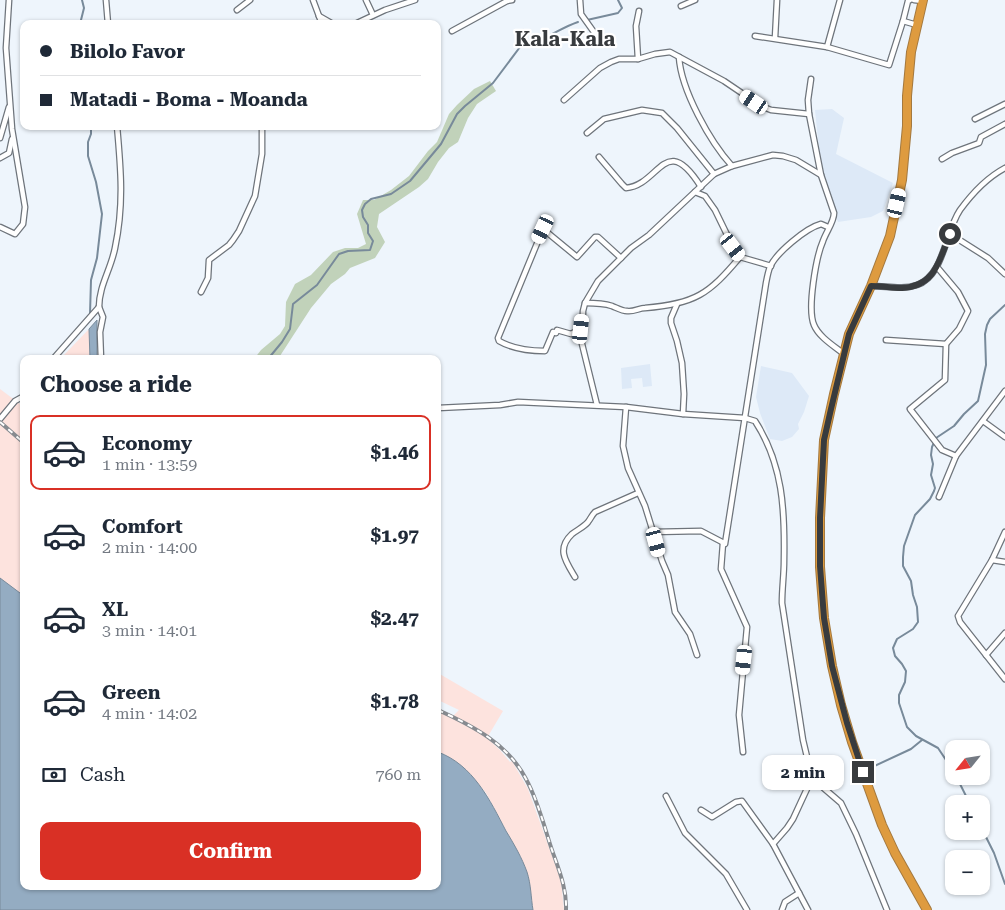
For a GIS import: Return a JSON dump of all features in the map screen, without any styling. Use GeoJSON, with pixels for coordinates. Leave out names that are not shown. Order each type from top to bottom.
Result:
{"type":"FeatureCollection","features":[{"type":"Feature","properties":{"kind":"highway"},"geometry":{"type":"LineString","coordinates":[[923,1],[911,52],[902,180],[890,236],[871,286],[849,334],[824,440],[820,566],[824,618],[841,705],[882,825],[894,853],[927,910]]}},
{"type":"Feature","properties":{"kind":"street"},"geometry":{"type":"LineString","coordinates":[[0,226],[15,234],[23,224],[26,207],[13,135],[10,104],[6,48],[9,0]]}},
{"type":"Feature","properties":{"kind":"street"},"geometry":{"type":"LineString","coordinates":[[106,0],[108,20]]}},
{"type":"Feature","properties":{"kind":"street"},"geometry":{"type":"LineString","coordinates":[[237,10],[250,0]]}},
{"type":"Feature","properties":{"kind":"street"},"geometry":{"type":"LineString","coordinates":[[313,0],[320,20]]}},
{"type":"Feature","properties":{"kind":"street"},"geometry":{"type":"LineString","coordinates":[[366,0],[373,15]]}},
{"type":"Feature","properties":{"kind":"street"},"geometry":{"type":"LineString","coordinates":[[363,20],[415,0]]}},
{"type":"Feature","properties":{"kind":"street"},"geometry":{"type":"LineString","coordinates":[[452,31],[512,0]]}},
{"type":"Feature","properties":{"kind":"street"},"geometry":{"type":"LineString","coordinates":[[580,0],[581,14],[596,35]]}},
{"type":"Feature","properties":{"kind":"street"},"geometry":{"type":"LineString","coordinates":[[681,6],[695,0]]}},
{"type":"Feature","properties":{"kind":"street"},"geometry":{"type":"LineString","coordinates":[[775,38],[777,0]]}},
{"type":"Feature","properties":{"kind":"street"},"geometry":{"type":"LineString","coordinates":[[826,47],[840,0]]}},
{"type":"Feature","properties":{"kind":"street"},"geometry":{"type":"LineString","coordinates":[[755,36],[826,47],[889,65],[908,1],[923,1]]}},
{"type":"Feature","properties":{"kind":"street"},"geometry":{"type":"LineString","coordinates":[[638,11],[636,26],[638,58]]}},
{"type":"Feature","properties":{"kind":"street"},"geometry":{"type":"LineString","coordinates":[[319,16],[326,20]]}},
{"type":"Feature","properties":{"kind":"street"},"geometry":{"type":"LineString","coordinates":[[903,21],[917,25]]}},
{"type":"Feature","properties":{"kind":"street"},"geometry":{"type":"LineString","coordinates":[[564,100],[600,68],[619,58],[638,58],[670,52],[724,82],[760,106],[771,110],[809,114]]}},
{"type":"Feature","properties":{"kind":"street"},"geometry":{"type":"LineString","coordinates":[[679,58],[682,78],[708,135],[732,166]]}},
{"type":"Feature","properties":{"kind":"street"},"geometry":{"type":"LineString","coordinates":[[811,79],[808,100],[809,114],[821,175],[834,213],[834,218],[828,227],[822,244],[813,290],[811,315],[818,332],[844,354]]}},
{"type":"Feature","properties":{"kind":"street"},"geometry":{"type":"LineString","coordinates":[[0,138],[10,104]]}},
{"type":"Feature","properties":{"kind":"street"},"geometry":{"type":"LineString","coordinates":[[975,119],[1005,104]]}},
{"type":"Feature","properties":{"kind":"street"},"geometry":{"type":"LineString","coordinates":[[587,133],[604,119],[642,110],[662,113],[677,128],[714,174]]}},
{"type":"Feature","properties":{"kind":"street"},"geometry":{"type":"LineString","coordinates":[[942,159],[952,153],[979,143],[981,136],[1005,124]]}},
{"type":"Feature","properties":{"kind":"street"},"geometry":{"type":"LineString","coordinates":[[101,355],[100,332],[102,317],[99,307],[99,294],[114,252],[121,218],[122,185],[117,130]]}},
{"type":"Feature","properties":{"kind":"street"},"geometry":{"type":"LineString","coordinates":[[201,292],[208,278],[209,260],[229,246],[239,231],[255,196],[262,154],[262,130]]}},
{"type":"Feature","properties":{"kind":"street"},"geometry":{"type":"LineString","coordinates":[[0,158],[9,154],[13,135]]}},
{"type":"Feature","properties":{"kind":"street"},"geometry":{"type":"LineString","coordinates":[[597,405],[582,344],[581,329],[585,303],[598,281],[631,248],[649,235],[714,174],[732,166],[773,155],[796,160],[821,175]]}},
{"type":"Feature","properties":{"kind":"street"},"geometry":{"type":"LineString","coordinates":[[599,157],[626,188],[635,187],[660,167],[676,162],[691,171],[701,186]]}},
{"type":"Feature","properties":{"kind":"street"},"geometry":{"type":"LineString","coordinates":[[871,286],[902,288],[919,285],[931,276],[937,267],[960,211],[995,173],[1005,168]]}},
{"type":"Feature","properties":{"kind":"street"},"geometry":{"type":"LineString","coordinates":[[695,192],[705,196],[716,210],[733,247],[740,257],[771,266]]}},
{"type":"Feature","properties":{"kind":"street"},"geometry":{"type":"LineString","coordinates":[[743,752],[738,715],[747,627],[721,569],[723,543],[766,283],[771,266],[795,239],[807,230],[821,224],[828,227]]}},
{"type":"Feature","properties":{"kind":"street"},"geometry":{"type":"LineString","coordinates":[[581,329],[571,334],[556,330],[556,333],[553,332],[545,351],[531,351],[498,341],[543,229],[578,257],[598,237],[603,239],[621,258]]}},
{"type":"Feature","properties":{"kind":"street"},"geometry":{"type":"LineString","coordinates":[[950,234],[988,258],[1005,274]]}},
{"type":"Feature","properties":{"kind":"street"},"geometry":{"type":"LineString","coordinates":[[585,303],[604,304],[624,311],[677,304],[695,298],[717,284],[740,257]]}},
{"type":"Feature","properties":{"kind":"street"},"geometry":{"type":"LineString","coordinates":[[937,267],[958,292],[968,311],[960,329],[946,344],[945,380],[910,408],[942,450],[956,456]]}},
{"type":"Feature","properties":{"kind":"street"},"geometry":{"type":"LineString","coordinates":[[677,304],[671,318],[671,323],[678,341],[682,363],[684,414]]}},
{"type":"Feature","properties":{"kind":"street"},"geometry":{"type":"LineString","coordinates":[[57,355],[99,307]]}},
{"type":"Feature","properties":{"kind":"street"},"geometry":{"type":"LineString","coordinates":[[886,340],[946,344]]}},
{"type":"Feature","properties":{"kind":"street"},"geometry":{"type":"LineString","coordinates":[[939,497],[956,456],[1005,391]]}},
{"type":"Feature","properties":{"kind":"street"},"geometry":{"type":"LineString","coordinates":[[0,419],[15,401],[20,398]]}},
{"type":"Feature","properties":{"kind":"street"},"geometry":{"type":"LineString","coordinates":[[441,408],[500,405],[518,402],[597,405],[755,420],[766,437],[782,489],[784,563],[782,603],[801,731],[812,778],[841,803],[856,834],[887,910]]}},
{"type":"Feature","properties":{"kind":"street"},"geometry":{"type":"LineString","coordinates":[[626,407],[623,446],[628,468],[654,532],[670,582],[675,612],[690,634],[697,655]]}},
{"type":"Feature","properties":{"kind":"street"},"geometry":{"type":"LineString","coordinates":[[983,421],[1005,437]]}},
{"type":"Feature","properties":{"kind":"street"},"geometry":{"type":"LineString","coordinates":[[575,577],[564,560],[565,543],[571,535],[588,522],[596,512],[638,493]]}},
{"type":"Feature","properties":{"kind":"street"},"geometry":{"type":"LineString","coordinates":[[654,532],[701,531],[724,544]]}},
{"type":"Feature","properties":{"kind":"street"},"geometry":{"type":"LineString","coordinates":[[1005,532],[992,560],[958,616],[960,622],[1005,678]]}},
{"type":"Feature","properties":{"kind":"street"},"geometry":{"type":"LineString","coordinates":[[992,560],[1005,562]]}},
{"type":"Feature","properties":{"kind":"street"},"geometry":{"type":"LineString","coordinates":[[986,655],[1005,633]]}},
{"type":"Feature","properties":{"kind":"street"},"geometry":{"type":"LineString","coordinates":[[773,844],[788,828],[812,778]]}},
{"type":"Feature","properties":{"kind":"street"},"geometry":{"type":"LineString","coordinates":[[666,796],[685,833],[726,874],[747,910]]}},
{"type":"Feature","properties":{"kind":"street"},"geometry":{"type":"LineString","coordinates":[[701,810],[712,817],[736,802],[742,801],[773,844],[808,910]]}},
{"type":"Feature","properties":{"kind":"street"},"geometry":{"type":"LineString","coordinates":[[782,910],[785,902],[799,893]]}},
{"type":"Feature","properties":{"kind":"shaded area"},"geometry":{"type":"Polygon","coordinates":[[[832,109],[844,118],[836,154],[893,183],[883,211],[871,217],[838,222],[833,209],[832,197],[821,169],[815,110],[832,109]]]}},
{"type":"Feature","properties":{"kind":"shaded area"},"geometry":{"type":"Polygon","coordinates":[[[89,329],[90,355],[64,355],[89,329]]]}},
{"type":"Feature","properties":{"kind":"shaded area"},"geometry":{"type":"Polygon","coordinates":[[[650,364],[652,386],[643,387],[642,378],[631,379],[632,388],[622,389],[621,368],[650,364]]]}},
{"type":"Feature","properties":{"kind":"shaded area"},"geometry":{"type":"Polygon","coordinates":[[[761,366],[792,373],[809,396],[798,424],[799,429],[792,437],[782,441],[770,439],[760,413],[756,397],[761,366]]]}},
{"type":"Feature","properties":{"kind":"shaded area"},"geometry":{"type":"Polygon","coordinates":[[[0,389],[20,404],[20,593],[0,578],[0,389]]]}},
{"type":"Feature","properties":{"kind":"shaded area"},"geometry":{"type":"Polygon","coordinates":[[[441,675],[503,711],[487,738],[510,762],[512,761],[528,789],[561,881],[564,910],[533,910],[527,874],[520,856],[486,793],[470,774],[441,753],[441,710],[453,716],[459,710],[441,701],[441,675]]]}},
{"type":"Feature","properties":{"kind":"green space"},"geometry":{"type":"Polygon","coordinates":[[[490,81],[496,91],[477,104],[468,118],[458,142],[449,148],[428,179],[379,214],[377,227],[385,242],[375,258],[350,268],[331,284],[311,308],[281,355],[257,355],[280,334],[285,326],[286,302],[295,284],[311,275],[333,252],[345,248],[358,248],[366,244],[357,214],[363,200],[374,200],[409,176],[437,142],[449,114],[474,89],[490,81]]]}},
{"type":"Feature","properties":{"kind":"water"},"geometry":{"type":"Polygon","coordinates":[[[97,320],[97,355],[90,355],[89,329],[97,320]]]}},
{"type":"Feature","properties":{"kind":"water"},"geometry":{"type":"Polygon","coordinates":[[[0,578],[20,593],[20,890],[441,890],[441,754],[461,765],[487,796],[525,867],[533,910],[0,910],[0,578]]]}},
{"type":"Feature","properties":{"kind":"waterway"},"geometry":{"type":"LineString","coordinates":[[81,20],[84,8],[82,0]]}},
{"type":"Feature","properties":{"kind":"waterway"},"geometry":{"type":"LineString","coordinates":[[587,20],[618,13],[622,8],[618,0]]}},
{"type":"Feature","properties":{"kind":"waterway"},"geometry":{"type":"LineString","coordinates":[[271,355],[290,329],[293,304],[317,285],[339,254],[348,251],[370,250],[373,241],[368,233],[368,225],[363,217],[362,210],[365,204],[371,199],[391,194],[410,181],[441,144],[457,114],[493,83],[523,43],[545,38],[578,22]]}},
{"type":"Feature","properties":{"kind":"waterway"},"geometry":{"type":"LineString","coordinates":[[90,314],[91,280],[97,258],[102,214],[96,182],[88,156],[88,142],[91,130]]}},
{"type":"Feature","properties":{"kind":"waterway"},"geometry":{"type":"LineString","coordinates":[[945,758],[938,748],[916,736],[907,727],[899,703],[899,695],[905,682],[906,671],[895,656],[893,648],[897,639],[913,629],[918,622],[917,607],[911,581],[903,566],[904,546],[915,515],[930,499],[935,488],[931,475],[933,464],[932,447],[936,438],[954,426],[978,401],[986,365],[985,334],[987,325],[990,319],[1005,305]]}},
{"type":"Feature","properties":{"kind":"waterway"},"geometry":{"type":"LineString","coordinates":[[868,769],[911,749],[922,740]]}},
{"type":"Feature","properties":{"kind":"waterway"},"geometry":{"type":"LineString","coordinates":[[960,785],[966,795]]}},
{"type":"Feature","properties":{"kind":"waterway"},"geometry":{"type":"LineString","coordinates":[[988,840],[1005,884]]}},
{"type":"Feature","properties":{"kind":"railway"},"geometry":{"type":"LineString","coordinates":[[0,422],[20,440]]}},
{"type":"Feature","properties":{"kind":"railway"},"geometry":{"type":"LineString","coordinates":[[441,712],[488,737],[510,756],[526,779],[540,811],[561,876],[566,910]]}},
{"type":"Feature","properties":{"kind":"district","name":"Kala-Kala"},"geometry":{"type":"Point","coordinates":[565,39]}},
{"type":"Feature","properties":{"kind":"route"},"geometry":{"type":"LineString","coordinates":[[863,772],[841,705],[824,618],[820,566],[820,518],[824,440],[849,334],[871,286],[902,288],[919,285],[926,281],[935,271],[950,234]]}}]}
